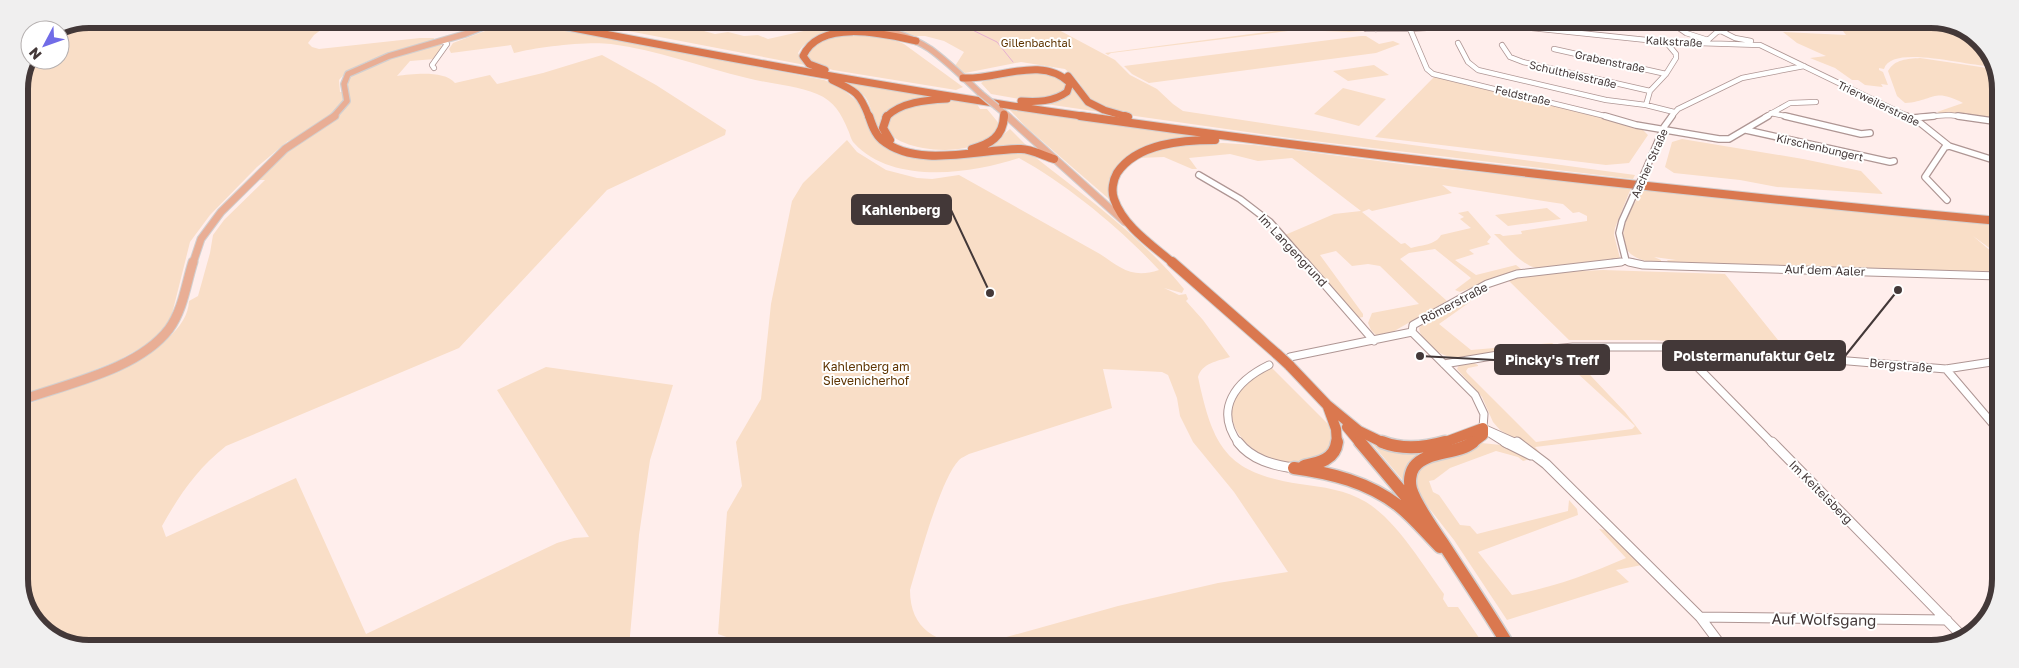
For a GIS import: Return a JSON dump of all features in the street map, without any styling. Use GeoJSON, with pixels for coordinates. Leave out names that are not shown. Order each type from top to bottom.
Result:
{"type":"FeatureCollection","features":[{"type":"Feature","properties":{"kind":"highway"},"geometry":{"type":"LineString","coordinates":[[575,28],[814,73],[1150,122],[1532,170],[1991,215]]}},
{"type":"Feature","properties":{"kind":"highway"},"geometry":{"type":"LineString","coordinates":[[591,28],[840,74],[1288,144],[1534,175],[1991,220]]}},
{"type":"Feature","properties":{"kind":"highway"},"geometry":{"type":"LineString","coordinates":[[840,74],[814,66],[806,61],[803,52],[808,45],[824,37],[855,31],[885,33],[916,41]]}},
{"type":"Feature","properties":{"kind":"highway"},"geometry":{"type":"LineString","coordinates":[[963,78],[1022,68],[1052,70],[1071,77],[1084,97],[1098,107],[1150,122]]}},
{"type":"Feature","properties":{"kind":"highway"},"geometry":{"type":"LineString","coordinates":[[963,78],[972,80],[1021,70],[1043,70],[1064,77],[1069,81],[1070,86],[1062,96],[1040,101],[979,96],[912,104],[890,114],[885,119],[883,130],[893,143],[902,147],[927,152],[954,152],[976,148],[993,141],[1001,134],[1004,128],[1004,114]]}},
{"type":"Feature","properties":{"kind":"highway"},"geometry":{"type":"LineString","coordinates":[[814,73],[841,84],[856,93],[866,106],[876,132],[882,140],[897,148],[924,155],[940,156],[1023,149],[1054,158]]}},
{"type":"Feature","properties":{"kind":"highway"},"geometry":{"type":"LineString","coordinates":[[979,96],[978,83],[984,78]]}},
{"type":"Feature","properties":{"kind":"highway"},"geometry":{"type":"LineString","coordinates":[[1288,144],[1198,140],[1162,146],[1134,156],[1119,168],[1113,180],[1114,199],[1131,226],[1277,354],[1290,361],[1432,528],[1505,640]]}},
{"type":"Feature","properties":{"kind":"highway"},"geometry":{"type":"LineString","coordinates":[[1326,404],[1370,438],[1402,449],[1418,449],[1452,442],[1483,428],[1483,435],[1467,447],[1428,458],[1419,462],[1413,468],[1410,476],[1411,488],[1432,528]]}},
{"type":"Feature","properties":{"kind":"highway"},"geometry":{"type":"LineString","coordinates":[[1294,468],[1322,462],[1330,458],[1339,444],[1336,425],[1326,404]]}},
{"type":"Feature","properties":{"kind":"highway"},"geometry":{"type":"LineString","coordinates":[[1294,468],[1350,479],[1389,498],[1457,564]]}},
{"type":"Feature","properties":{"kind":"main road"},"geometry":{"type":"LineString","coordinates":[[28,398],[112,368],[136,356],[168,332],[176,320],[190,268],[199,244],[209,226],[283,151],[340,112],[347,101],[343,84],[348,74],[389,56],[443,41],[479,28]]}},
{"type":"Feature","properties":{"kind":"main road"},"geometry":{"type":"LineString","coordinates":[[881,28],[916,41],[939,57],[963,78],[979,96],[997,107],[1131,226]]}},
{"type":"Feature","properties":{"kind":"street","name":"Kalkstraße"},"geometry":{"type":"LineString","coordinates":[[1366,29],[1424,28]]}},
{"type":"Feature","properties":{"kind":"street","name":"Kalkstraße"},"geometry":{"type":"LineString","coordinates":[[1535,28],[1666,42],[1710,41],[1756,45]]}},
{"type":"Feature","properties":{"kind":"street"},"geometry":{"type":"LineString","coordinates":[[1680,28],[1686,33],[1710,41],[1721,31],[1730,28]]}},
{"type":"Feature","properties":{"kind":"street","name":"Feldstraße"},"geometry":{"type":"LineString","coordinates":[[1410,29],[1426,69],[1435,74],[1579,109],[1636,126],[1663,129]]}},
{"type":"Feature","properties":{"kind":"street","name":"Trierweilerstraße"},"geometry":{"type":"LineString","coordinates":[[1721,31],[1735,38],[1752,41],[1756,45],[1805,66],[1922,123],[1950,146],[1991,159]]}},
{"type":"Feature","properties":{"kind":"street"},"geometry":{"type":"LineString","coordinates":[[1686,33],[1686,37],[1690,42]]}},
{"type":"Feature","properties":{"kind":"street"},"geometry":{"type":"LineString","coordinates":[[434,68],[432,65],[447,44],[443,41]]}},
{"type":"Feature","properties":{"kind":"street","name":"Grabenstraße"},"geometry":{"type":"LineString","coordinates":[[1646,106],[1650,91],[1666,74],[1676,58],[1676,54],[1666,42]]}},
{"type":"Feature","properties":{"kind":"street","name":"Feldstraße"},"geometry":{"type":"LineString","coordinates":[[1458,43],[1468,62],[1478,70],[1606,100],[1674,112]]}},
{"type":"Feature","properties":{"kind":"street","name":"Schultheisstraße"},"geometry":{"type":"LineString","coordinates":[[1502,45],[1510,57],[1523,62],[1650,91]]}},
{"type":"Feature","properties":{"kind":"street","name":"Grabenstraße"},"geometry":{"type":"LineString","coordinates":[[1554,49],[1666,74]]}},
{"type":"Feature","properties":{"kind":"street"},"geometry":{"type":"LineString","coordinates":[[1674,112],[1742,78],[1805,66]]}},
{"type":"Feature","properties":{"kind":"street","name":"Kirschenbungert"},"geometry":{"type":"LineString","coordinates":[[1663,129],[1725,139],[1746,130],[1790,103],[1816,102]]}},
{"type":"Feature","properties":{"kind":"street","name":"Aacher Straße"},"geometry":{"type":"LineString","coordinates":[[1626,260],[1620,244],[1619,232],[1663,129],[1674,112]]}},
{"type":"Feature","properties":{"kind":"street","name":"Kirschenbungert"},"geometry":{"type":"LineString","coordinates":[[1772,113],[1861,134],[1870,132]]}},
{"type":"Feature","properties":{"kind":"street"},"geometry":{"type":"LineString","coordinates":[[1912,118],[1949,115],[1991,121]]}},
{"type":"Feature","properties":{"kind":"street","name":"Kirschenbungert"},"geometry":{"type":"LineString","coordinates":[[1746,130],[1890,162],[1894,161]]}},
{"type":"Feature","properties":{"kind":"street"},"geometry":{"type":"LineString","coordinates":[[1948,200],[1925,177],[1945,147],[1950,146]]}},
{"type":"Feature","properties":{"kind":"street","name":"Im Langengrund"},"geometry":{"type":"LineString","coordinates":[[1200,175],[1240,199],[1270,222],[1374,341]]}},
{"type":"Feature","properties":{"kind":"street","name":"Römerstraße"},"geometry":{"type":"LineString","coordinates":[[1290,361],[1320,349],[1374,341],[1399,333],[1412,332],[1413,325],[1472,292],[1503,278],[1533,271],[1626,260]]}},
{"type":"Feature","properties":{"kind":"street","name":"Auf dem Aaler"},"geometry":{"type":"LineString","coordinates":[[1626,260],[1652,264],[1991,276]]}},
{"type":"Feature","properties":{"kind":"street"},"geometry":{"type":"LineString","coordinates":[[1412,332],[1479,401],[1485,421],[1483,428],[1498,439],[1541,459],[1700,617],[1717,640]]}},
{"type":"Feature","properties":{"kind":"street","name":"Bergstraße"},"geometry":{"type":"LineString","coordinates":[[1444,364],[1510,353],[1573,347],[1678,347],[1946,369],[1992,361]]}},
{"type":"Feature","properties":{"kind":"street","name":"Im Keitelsberg"},"geometry":{"type":"LineString","coordinates":[[1678,347],[1959,633]]}},
{"type":"Feature","properties":{"kind":"street"},"geometry":{"type":"LineString","coordinates":[[1269,365],[1253,373],[1236,388],[1230,398],[1229,423],[1239,443],[1257,458],[1272,464],[1294,468]]}},
{"type":"Feature","properties":{"kind":"street"},"geometry":{"type":"LineString","coordinates":[[1946,369],[1992,423]]}},
{"type":"Feature","properties":{"kind":"street","name":"Auf Wolfsgang"},"geometry":{"type":"LineString","coordinates":[[1700,617],[1947,620]]}},
{"type":"Feature","properties":{"kind":"green space"},"geometry":{"type":"Polygon","coordinates":[[[324,28],[314,35],[308,43],[312,47],[319,49],[434,38],[434,40],[370,60],[347,72],[339,80],[340,92],[348,91],[347,81],[365,67],[437,44],[443,46],[435,59],[410,61],[397,76],[436,75],[444,76],[455,83],[490,75],[497,84],[543,73],[602,55],[656,85],[726,130],[725,135],[607,190],[459,348],[226,446],[206,464],[190,483],[162,526],[166,537],[296,478],[366,634],[557,543],[574,538],[589,537],[497,390],[546,367],[673,385],[650,460],[639,535],[630,640],[81,640],[65,636],[51,628],[43,620],[32,603],[28,583],[28,405],[119,368],[145,354],[168,338],[183,321],[189,301],[198,296],[213,235],[224,220],[265,180],[253,180],[298,139],[288,141],[257,167],[210,215],[190,242],[170,322],[150,343],[117,361],[28,397],[27,89],[31,70],[70,70],[70,31],[77,29],[324,28]]]}},
{"type":"Feature","properties":{"kind":"green space","name":"Kahlenberg am Sievenicherhof"},"geometry":{"type":"Polygon","coordinates":[[[493,28],[557,28],[824,80],[840,87],[858,102],[875,139],[885,147],[897,152],[1017,152],[1035,157],[1114,219],[1168,270],[1184,289],[1182,293],[1164,288],[1179,295],[1186,294],[1188,299],[1186,301],[1203,320],[1230,357],[1207,366],[1200,372],[1198,377],[1210,422],[1217,439],[1227,453],[1239,464],[1255,472],[1275,479],[1342,492],[1366,502],[1377,510],[1399,532],[1418,557],[1444,594],[1443,599],[1448,607],[1458,607],[1481,640],[996,640],[1118,606],[1218,583],[1288,572],[1234,492],[1193,442],[1180,416],[1177,398],[1168,375],[1162,372],[1103,369],[1112,408],[969,454],[961,458],[952,470],[924,541],[910,590],[916,618],[923,628],[932,635],[944,640],[735,640],[718,634],[727,512],[742,486],[736,442],[761,399],[771,304],[792,201],[803,183],[847,140],[857,152],[886,170],[917,178],[932,179],[959,175],[1127,271],[1141,273],[1159,270],[1128,239],[1075,194],[1019,158],[1000,164],[956,171],[933,172],[911,170],[889,165],[870,156],[851,139],[843,118],[836,108],[828,100],[809,91],[747,78],[662,54],[611,44],[562,45],[514,53],[511,45],[451,53],[449,49],[453,43],[493,28]]]}},
{"type":"Feature","properties":{"kind":"green space"},"geometry":{"type":"Polygon","coordinates":[[[613,28],[693,28],[715,34],[728,32],[744,36],[758,35],[768,39],[817,28],[868,28],[880,31],[819,36],[802,47],[798,53],[805,65],[613,28]]]}},
{"type":"Feature","properties":{"kind":"green space","name":"Gillenbachtal"},"geometry":{"type":"Polygon","coordinates":[[[888,28],[1055,28],[1115,60],[1130,75],[1157,89],[1183,111],[1375,140],[1635,175],[1633,179],[1297,139],[1128,115],[1113,112],[1092,102],[1085,94],[1079,82],[1065,69],[1021,62],[965,73],[955,66],[964,52],[944,41],[925,36],[914,36],[888,28]]]}},
{"type":"Feature","properties":{"kind":"green space"},"geometry":{"type":"Polygon","coordinates":[[[1298,28],[1366,31],[1296,30],[1111,53],[1108,55],[1105,53],[1298,28]]]}},
{"type":"Feature","properties":{"kind":"green space"},"geometry":{"type":"Polygon","coordinates":[[[1832,28],[1938,28],[1954,32],[1971,43],[1979,51],[1987,66],[1934,58],[1901,58],[1890,61],[1884,69],[1879,68],[1883,72],[1888,85],[1881,84],[1883,87],[1865,85],[1858,80],[1852,80],[1835,68],[1810,58],[1826,56],[1797,43],[1783,32],[1846,35],[1843,31],[1832,28]]]}},
{"type":"Feature","properties":{"kind":"green space"},"geometry":{"type":"Polygon","coordinates":[[[842,34],[888,37],[904,44],[963,87],[956,90],[833,70],[809,60],[807,57],[809,48],[821,39],[842,34]]]}},
{"type":"Feature","properties":{"kind":"green space"},"geometry":{"type":"Polygon","coordinates":[[[1366,36],[1379,44],[1393,41],[1400,44],[1376,53],[1149,83],[1132,74],[1124,66],[1366,36]]]}},
{"type":"Feature","properties":{"kind":"green space"},"geometry":{"type":"Polygon","coordinates":[[[1920,58],[1988,68],[1991,85],[1991,120],[1937,112],[1963,103],[1945,96],[1939,95],[1905,103],[1897,96],[1888,71],[1894,64],[1906,59],[1920,58]]]}},
{"type":"Feature","properties":{"kind":"green space"},"geometry":{"type":"Polygon","coordinates":[[[1374,65],[1389,75],[1348,81],[1333,71],[1374,65]]]}},
{"type":"Feature","properties":{"kind":"green space"},"geometry":{"type":"Polygon","coordinates":[[[1040,71],[1067,81],[1067,89],[1056,97],[1025,100],[991,94],[981,83],[988,78],[1040,71]]]}},
{"type":"Feature","properties":{"kind":"green space"},"geometry":{"type":"Polygon","coordinates":[[[1435,76],[1589,113],[1641,128],[1648,135],[1629,163],[1606,165],[1375,137],[1435,76]]]}},
{"type":"Feature","properties":{"kind":"green space"},"geometry":{"type":"Polygon","coordinates":[[[842,82],[941,97],[884,115],[879,125],[876,126],[869,103],[863,95],[842,82]]]}},
{"type":"Feature","properties":{"kind":"green space"},"geometry":{"type":"Polygon","coordinates":[[[1073,85],[1079,94],[1107,113],[1039,103],[1070,92],[1073,85]]]}},
{"type":"Feature","properties":{"kind":"green space"},"geometry":{"type":"Polygon","coordinates":[[[1343,88],[1386,99],[1359,126],[1314,114],[1343,88]]]}},
{"type":"Feature","properties":{"kind":"green space"},"geometry":{"type":"Polygon","coordinates":[[[947,100],[977,104],[980,109],[987,109],[1001,126],[986,140],[965,148],[942,150],[919,147],[900,141],[888,131],[888,121],[902,109],[918,104],[947,100]]]}},
{"type":"Feature","properties":{"kind":"green space"},"geometry":{"type":"Polygon","coordinates":[[[1009,109],[1225,138],[1204,138],[1128,157],[1114,170],[1110,179],[1109,199],[1026,127],[1009,109]]]}},
{"type":"Feature","properties":{"kind":"green space"},"geometry":{"type":"Polygon","coordinates":[[[1010,129],[1027,146],[975,151],[992,144],[1010,129]]]}},
{"type":"Feature","properties":{"kind":"green space"},"geometry":{"type":"Polygon","coordinates":[[[1682,139],[1803,159],[1861,171],[1883,194],[1777,187],[1740,180],[1674,173],[1665,167],[1672,142],[1682,139]]]}},
{"type":"Feature","properties":{"kind":"green space"},"geometry":{"type":"Polygon","coordinates":[[[1223,143],[1631,188],[1615,228],[1614,235],[1620,258],[1536,268],[1530,266],[1519,259],[1494,234],[1503,236],[1522,234],[1521,231],[1587,221],[1587,216],[1579,212],[1573,213],[1563,204],[1442,185],[1452,193],[1362,212],[1401,244],[1405,243],[1411,248],[1432,243],[1441,235],[1471,228],[1460,219],[1464,217],[1458,213],[1468,211],[1491,237],[1487,242],[1490,244],[1469,250],[1474,254],[1455,260],[1476,275],[1516,265],[1521,269],[1460,292],[1455,290],[1471,278],[1435,249],[1409,253],[1400,259],[1447,301],[1389,334],[1376,335],[1368,323],[1372,313],[1419,304],[1380,266],[1368,264],[1352,266],[1336,251],[1320,255],[1363,314],[1363,317],[1358,318],[1285,235],[1334,214],[1361,211],[1292,158],[1258,161],[1230,154],[1189,158],[1197,169],[1192,169],[1164,157],[1137,158],[1169,148],[1223,143]]]}},
{"type":"Feature","properties":{"kind":"green space"},"geometry":{"type":"Polygon","coordinates":[[[1642,189],[1991,223],[1991,249],[1973,236],[1991,252],[1991,272],[1669,263],[1667,260],[1676,260],[1654,257],[1661,260],[1661,263],[1648,261],[1631,254],[1623,240],[1626,221],[1642,189]]]}},
{"type":"Feature","properties":{"kind":"green space"},"geometry":{"type":"Polygon","coordinates":[[[1547,208],[1561,219],[1508,226],[1495,215],[1547,208]]]}},
{"type":"Feature","properties":{"kind":"green space"},"geometry":{"type":"Polygon","coordinates":[[[1603,270],[1725,274],[1786,350],[1654,340],[1569,340],[1508,280],[1539,273],[1603,270]]]}},
{"type":"Feature","properties":{"kind":"green space"},"geometry":{"type":"Polygon","coordinates":[[[1472,294],[1470,302],[1439,324],[1471,350],[1552,343],[1555,345],[1456,358],[1433,349],[1424,339],[1419,328],[1424,323],[1472,294]]]}},
{"type":"Feature","properties":{"kind":"green space"},"geometry":{"type":"Polygon","coordinates":[[[1565,351],[1570,358],[1574,358],[1625,412],[1642,434],[1535,447],[1544,457],[1500,430],[1493,422],[1482,397],[1457,369],[1459,365],[1474,363],[1478,365],[1468,368],[1467,373],[1536,442],[1632,429],[1635,426],[1565,362],[1556,357],[1485,361],[1565,351]]]}},
{"type":"Feature","properties":{"kind":"green space"},"geometry":{"type":"Polygon","coordinates":[[[1272,368],[1331,427],[1332,444],[1330,449],[1317,458],[1295,464],[1270,459],[1258,453],[1247,444],[1233,423],[1232,410],[1235,398],[1241,388],[1260,373],[1272,368]]]}},
{"type":"Feature","properties":{"kind":"green space"},"geometry":{"type":"Polygon","coordinates":[[[1477,437],[1430,453],[1406,484],[1368,439],[1449,446],[1477,437]]]}},
{"type":"Feature","properties":{"kind":"green space"},"geometry":{"type":"Polygon","coordinates":[[[1481,443],[1502,445],[1530,459],[1523,461],[1518,457],[1496,451],[1450,468],[1434,480],[1429,481],[1433,492],[1439,495],[1460,525],[1470,526],[1477,534],[1568,511],[1569,500],[1577,509],[1578,515],[1478,552],[1512,595],[1570,580],[1626,558],[1599,529],[1606,530],[1642,565],[1616,570],[1629,582],[1507,620],[1454,540],[1414,489],[1414,478],[1420,465],[1481,443]]]}},
{"type":"Feature","properties":{"kind":"waterway"},"geometry":{"type":"LineString","coordinates":[[968,28],[997,42],[1013,62]]}},
{"type":"Feature","properties":{"kind":"place","name":"Polstermanufaktur Gelz"},"geometry":{"type":"Point","coordinates":[1898,290]}},
{"type":"Feature","properties":{"kind":"place","name":"Kahlenberg"},"geometry":{"type":"Point","coordinates":[990,293]}},
{"type":"Feature","properties":{"kind":"place","name":"Pincky's Treff"},"geometry":{"type":"Point","coordinates":[1420,356]}}]}
